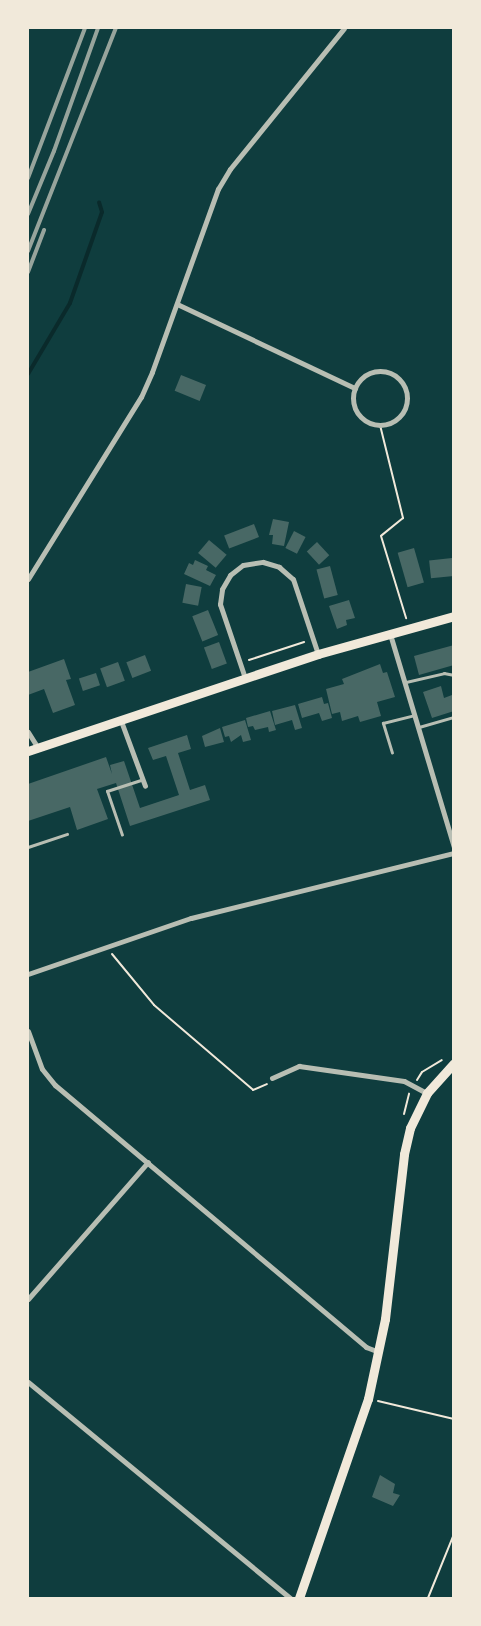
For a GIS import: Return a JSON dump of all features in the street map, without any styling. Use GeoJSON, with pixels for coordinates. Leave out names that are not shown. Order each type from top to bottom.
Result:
{"type":"FeatureCollection","features":[{"type":"Feature","properties":{"kind":"main road"},"geometry":{"type":"LineString","coordinates":[[28,751],[318,654],[454,616]]}},
{"type":"Feature","properties":{"kind":"main road"},"geometry":{"type":"LineString","coordinates":[[298,1598],[368,1399],[379,1352],[404,1154],[410,1128],[427,1093],[454,1063]]}},
{"type":"Feature","properties":{"kind":"street"},"geometry":{"type":"LineString","coordinates":[[28,579],[141,396],[177,304],[218,189],[230,169],[344,28]]}},
{"type":"Feature","properties":{"kind":"street"},"geometry":{"type":"LineString","coordinates":[[177,304],[355,388]]}},
{"type":"Feature","properties":{"kind":"street"},"geometry":{"type":"LineString","coordinates":[[375,371],[393,374],[405,387],[407,396],[403,413],[396,420],[380,425],[365,421],[355,410],[355,388],[360,380],[375,371]]}},
{"type":"Feature","properties":{"kind":"street"},"geometry":{"type":"LineString","coordinates":[[245,678],[220,604],[222,589],[230,575],[244,565],[263,562],[279,567],[293,579],[318,654]]}},
{"type":"Feature","properties":{"kind":"street"},"geometry":{"type":"LineString","coordinates":[[390,633],[454,847]]}},
{"type":"Feature","properties":{"kind":"street"},"geometry":{"type":"LineString","coordinates":[[121,721],[144,782]]}},
{"type":"Feature","properties":{"kind":"street"},"geometry":{"type":"LineString","coordinates":[[28,732],[38,748]]}},
{"type":"Feature","properties":{"kind":"street"},"geometry":{"type":"LineString","coordinates":[[28,974],[191,918],[454,853]]}},
{"type":"Feature","properties":{"kind":"street"},"geometry":{"type":"LineString","coordinates":[[28,1031],[42,1069],[55,1085],[366,1348],[379,1352]]}},
{"type":"Feature","properties":{"kind":"street"},"geometry":{"type":"LineString","coordinates":[[272,1078],[300,1066],[412,1084],[427,1093]]}},
{"type":"Feature","properties":{"kind":"street"},"geometry":{"type":"LineString","coordinates":[[28,1299],[148,1162]]}},
{"type":"Feature","properties":{"kind":"street"},"geometry":{"type":"LineString","coordinates":[[28,1382],[290,1598]]}},
{"type":"Feature","properties":{"kind":"lane"},"geometry":{"type":"LineString","coordinates":[[406,682],[444,673],[454,675]]}},
{"type":"Feature","properties":{"kind":"lane"},"geometry":{"type":"LineString","coordinates":[[392,753],[384,723],[414,714]]}},
{"type":"Feature","properties":{"kind":"lane"},"geometry":{"type":"LineString","coordinates":[[418,727],[454,717]]}},
{"type":"Feature","properties":{"kind":"lane"},"geometry":{"type":"LineString","coordinates":[[122,835],[107,791],[144,782]]}},
{"type":"Feature","properties":{"kind":"lane"},"geometry":{"type":"LineString","coordinates":[[28,847],[67,834]]}},
{"type":"Feature","properties":{"kind":"path"},"geometry":{"type":"LineString","coordinates":[[380,425],[404,518],[381,536],[408,628]]}},
{"type":"Feature","properties":{"kind":"path"},"geometry":{"type":"LineString","coordinates":[[240,664],[313,639]]}},
{"type":"Feature","properties":{"kind":"path"},"geometry":{"type":"LineString","coordinates":[[108,945],[114,960],[154,1005],[253,1090],[271,1083],[272,1078]]}},
{"type":"Feature","properties":{"kind":"path"},"geometry":{"type":"LineString","coordinates":[[403,1121],[412,1084],[422,1072],[444,1058]]}},
{"type":"Feature","properties":{"kind":"path"},"geometry":{"type":"LineString","coordinates":[[368,1399],[454,1419]]}},
{"type":"Feature","properties":{"kind":"path"},"geometry":{"type":"LineString","coordinates":[[428,1598],[454,1534]]}},
{"type":"Feature","properties":{"kind":"building"},"geometry":{"type":"Polygon","coordinates":[[[181,375],[206,385],[200,401],[175,391],[181,375]]]}},
{"type":"Feature","properties":{"kind":"building"},"geometry":{"type":"Polygon","coordinates":[[[273,519],[289,522],[284,546],[272,544],[273,535],[269,535],[273,519]]]}},
{"type":"Feature","properties":{"kind":"building"},"geometry":{"type":"Polygon","coordinates":[[[254,524],[259,537],[229,549],[224,535],[254,524]]]}},
{"type":"Feature","properties":{"kind":"building"},"geometry":{"type":"Polygon","coordinates":[[[294,531],[306,537],[297,554],[285,548],[294,531]]]}},
{"type":"Feature","properties":{"kind":"building"},"geometry":{"type":"Polygon","coordinates":[[[209,540],[227,555],[216,568],[198,553],[209,540]]]}},
{"type":"Feature","properties":{"kind":"building"},"geometry":{"type":"Polygon","coordinates":[[[317,542],[329,555],[319,565],[307,552],[317,542]]]}},
{"type":"Feature","properties":{"kind":"building"},"geometry":{"type":"Polygon","coordinates":[[[414,548],[424,583],[408,587],[398,553],[414,548]]]}},
{"type":"Feature","properties":{"kind":"building"},"geometry":{"type":"Polygon","coordinates":[[[452,558],[454,576],[431,578],[429,560],[452,558]]]}},
{"type":"Feature","properties":{"kind":"building"},"geometry":{"type":"Polygon","coordinates":[[[195,560],[208,566],[206,570],[216,575],[210,586],[184,574],[189,563],[193,565],[195,560]]]}},
{"type":"Feature","properties":{"kind":"building"},"geometry":{"type":"Polygon","coordinates":[[[330,566],[338,595],[324,599],[316,570],[330,566]]]}},
{"type":"Feature","properties":{"kind":"building"},"geometry":{"type":"Polygon","coordinates":[[[186,584],[202,587],[198,606],[182,603],[186,584]]]}},
{"type":"Feature","properties":{"kind":"building"},"geometry":{"type":"Polygon","coordinates":[[[349,600],[355,618],[346,620],[347,625],[337,629],[329,606],[349,600]]]}},
{"type":"Feature","properties":{"kind":"building"},"geometry":{"type":"Polygon","coordinates":[[[208,610],[218,635],[202,641],[192,616],[208,610]]]}},
{"type":"Feature","properties":{"kind":"building"},"geometry":{"type":"Polygon","coordinates":[[[219,642],[227,664],[212,669],[204,647],[219,642]]]}},
{"type":"Feature","properties":{"kind":"building"},"geometry":{"type":"Polygon","coordinates":[[[454,645],[454,665],[419,675],[414,656],[454,645]]]}},
{"type":"Feature","properties":{"kind":"building"},"geometry":{"type":"Polygon","coordinates":[[[145,655],[151,671],[132,678],[126,662],[145,655]]]}},
{"type":"Feature","properties":{"kind":"building"},"geometry":{"type":"Polygon","coordinates":[[[64,659],[71,679],[66,680],[75,705],[53,713],[44,689],[28,695],[28,672],[64,659]]]}},
{"type":"Feature","properties":{"kind":"building"},"geometry":{"type":"Polygon","coordinates":[[[118,662],[125,681],[107,687],[100,668],[118,662]]]}},
{"type":"Feature","properties":{"kind":"building"},"geometry":{"type":"Polygon","coordinates":[[[380,664],[383,673],[387,672],[395,697],[377,702],[381,716],[360,722],[358,716],[342,721],[340,712],[332,714],[326,689],[344,684],[342,679],[380,664]]]}},
{"type":"Feature","properties":{"kind":"building"},"geometry":{"type":"Polygon","coordinates":[[[96,673],[100,685],[83,691],[79,679],[96,673]]]}},
{"type":"Feature","properties":{"kind":"building"},"geometry":{"type":"Polygon","coordinates":[[[441,686],[444,698],[452,695],[454,711],[432,718],[423,692],[441,686]]]}},
{"type":"Feature","properties":{"kind":"building"},"geometry":{"type":"Polygon","coordinates":[[[322,697],[324,704],[328,703],[332,718],[322,721],[319,713],[302,718],[298,704],[322,697]]]}},
{"type":"Feature","properties":{"kind":"building"},"geometry":{"type":"Polygon","coordinates":[[[295,705],[302,728],[295,730],[292,720],[275,725],[272,711],[295,705]]]}},
{"type":"Feature","properties":{"kind":"building"},"geometry":{"type":"Polygon","coordinates":[[[270,711],[276,730],[269,732],[268,727],[255,730],[253,726],[248,727],[246,718],[270,711]]]}},
{"type":"Feature","properties":{"kind":"building"},"geometry":{"type":"Polygon","coordinates":[[[245,720],[251,740],[243,742],[241,735],[231,742],[229,736],[225,737],[222,727],[245,720]]]}},
{"type":"Feature","properties":{"kind":"building"},"geometry":{"type":"Polygon","coordinates":[[[220,728],[224,742],[205,747],[202,736],[220,728]]]}},
{"type":"Feature","properties":{"kind":"building"},"geometry":{"type":"Polygon","coordinates":[[[187,735],[191,749],[178,753],[190,790],[205,785],[210,800],[130,826],[116,783],[97,789],[108,819],[77,830],[70,807],[28,821],[28,784],[106,757],[112,774],[110,765],[124,761],[140,808],[179,795],[166,756],[153,760],[148,748],[187,735]]]}},
{"type":"Feature","properties":{"kind":"building"},"geometry":{"type":"Polygon","coordinates":[[[380,1475],[395,1484],[393,1493],[400,1495],[393,1506],[372,1497],[380,1475]]]}},
{"type":"Feature","properties":{"kind":"waterway"},"geometry":{"type":"LineString","coordinates":[[28,374],[70,303],[102,212],[99,202]]}},
{"type":"Feature","properties":{"kind":"railway"},"geometry":{"type":"LineString","coordinates":[[28,178],[85,28]]}},
{"type":"Feature","properties":{"kind":"railway"},"geometry":{"type":"LineString","coordinates":[[28,214],[54,151],[98,28]]}},
{"type":"Feature","properties":{"kind":"railway"},"geometry":{"type":"LineString","coordinates":[[28,251],[116,28]]}},
{"type":"Feature","properties":{"kind":"railway"},"geometry":{"type":"LineString","coordinates":[[28,272],[44,230]]}}]}
